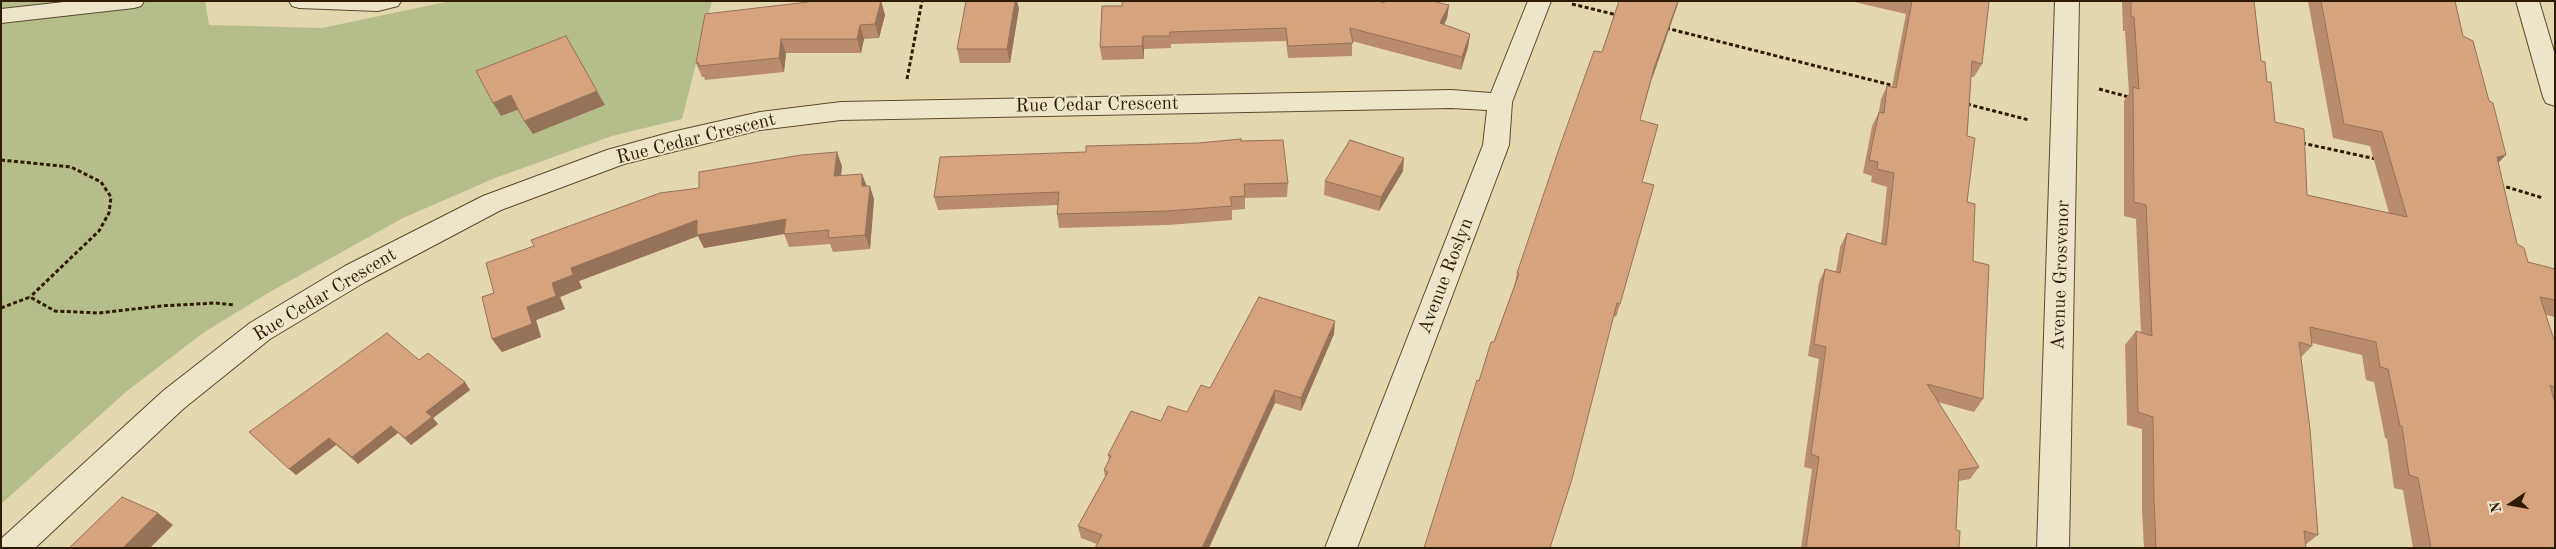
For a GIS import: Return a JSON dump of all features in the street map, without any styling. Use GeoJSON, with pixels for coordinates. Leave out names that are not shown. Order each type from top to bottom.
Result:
{"type":"FeatureCollection","features":[{"type":"Feature","properties":{"kind":"street","name":"Avenue Roslyn"},"geometry":{"type":"LineString","coordinates":[[1341,548],[1496,145],[1500,102],[1540,1]]}},
{"type":"Feature","properties":{"kind":"street","name":"Avenue Grosvenor"},"geometry":{"type":"LineString","coordinates":[[2053,548],[2067,1]]}},
{"type":"Feature","properties":{"kind":"street"},"geometry":{"type":"LineString","coordinates":[[2527,1],[2555,97]]}},
{"type":"Feature","properties":{"kind":"street","name":"Rue Cedar Crescent"},"geometry":{"type":"LineString","coordinates":[[13,548],[173,400],[260,331],[355,274],[492,203],[616,157],[672,141],[760,121],[840,111],[1451,99],[1500,102]]}},
{"type":"Feature","properties":{"kind":"lane"},"geometry":{"type":"LineString","coordinates":[[1,16],[134,1]]}},
{"type":"Feature","properties":{"kind":"lane"},"geometry":{"type":"LineString","coordinates":[[299,1],[378,4],[391,1]]}},
{"type":"Feature","properties":{"kind":"path"},"geometry":{"type":"LineString","coordinates":[[906,84],[922,1]]}},
{"type":"Feature","properties":{"kind":"path"},"geometry":{"type":"LineString","coordinates":[[1569,3],[1626,18]]}},
{"type":"Feature","properties":{"kind":"path"},"geometry":{"type":"LineString","coordinates":[[1665,28],[1896,86]]}},
{"type":"Feature","properties":{"kind":"path"},"geometry":{"type":"LineString","coordinates":[[2098,89],[2138,99]]}},
{"type":"Feature","properties":{"kind":"path"},"geometry":{"type":"LineString","coordinates":[[1964,103],[2031,120]]}},
{"type":"Feature","properties":{"kind":"path"},"geometry":{"type":"LineString","coordinates":[[2294,141],[2386,161]]}},
{"type":"Feature","properties":{"kind":"path"},"geometry":{"type":"LineString","coordinates":[[1,160],[71,167],[101,182],[111,197],[108,213],[99,231],[30,297],[1,308]]}},
{"type":"Feature","properties":{"kind":"path"},"geometry":{"type":"LineString","coordinates":[[2499,185],[2543,198]]}},
{"type":"Feature","properties":{"kind":"path"},"geometry":{"type":"LineString","coordinates":[[30,297],[55,310],[99,313],[215,303],[255,308],[260,331]]}},
{"type":"Feature","properties":{"kind":"green space"},"geometry":{"type":"Polygon","coordinates":[[[1,1],[205,1],[209,25],[322,28],[451,1],[712,1],[682,119],[612,136],[495,178],[403,218],[268,293],[203,333],[127,391],[1,504],[1,1]]]}},
{"type":"Feature","properties":{"kind":"building"},"geometry":{"type":"Polygon","coordinates":[[[808,1],[881,1],[875,24],[860,25],[857,39],[781,39],[779,58],[699,66],[699,63],[696,63],[705,14],[808,1]]]}},
{"type":"Feature","properties":{"kind":"building"},"geometry":{"type":"Polygon","coordinates":[[[966,1],[1015,1],[1007,49],[957,49],[966,1]]]}},
{"type":"Feature","properties":{"kind":"building"},"geometry":{"type":"Polygon","coordinates":[[[1122,1],[1378,1],[1384,3],[1385,1],[1432,1],[1449,5],[1440,23],[1470,34],[1462,57],[1350,28],[1353,43],[1288,46],[1286,28],[1170,32],[1170,36],[1143,36],[1142,46],[1100,47],[1102,6],[1122,6],[1122,1]]]}},
{"type":"Feature","properties":{"kind":"building"},"geometry":{"type":"Polygon","coordinates":[[[1619,1],[1678,1],[1654,68],[1640,120],[1658,125],[1642,182],[1654,185],[1620,304],[1617,303],[1572,479],[1550,548],[1424,548],[1477,380],[1479,381],[1491,342],[1494,342],[1519,274],[1517,273],[1561,143],[1594,51],[1602,52],[1619,1]]]}},
{"type":"Feature","properties":{"kind":"building"},"geometry":{"type":"Polygon","coordinates":[[[1912,1],[1989,2],[1982,64],[1972,61],[1967,136],[1975,138],[1967,202],[1975,204],[1973,261],[1989,265],[1983,399],[1927,384],[1979,467],[1959,470],[1956,530],[1960,531],[1959,548],[1806,548],[1819,457],[1811,454],[1826,347],[1814,344],[1825,269],[1840,273],[1847,233],[1886,245],[1894,173],[1877,169],[1878,162],[1869,160],[1879,112],[1884,113],[1887,86],[1896,88],[1912,1]]]}},
{"type":"Feature","properties":{"kind":"building"},"geometry":{"type":"Polygon","coordinates":[[[2131,1],[2254,1],[2261,61],[2265,62],[2267,82],[2271,82],[2275,122],[2304,129],[2307,195],[2407,217],[2382,132],[2344,124],[2321,1],[2455,1],[2463,36],[2473,41],[2489,101],[2493,103],[2506,155],[2497,157],[2517,244],[2524,248],[2528,262],[2555,269],[2555,300],[2540,297],[2555,343],[2555,387],[2550,385],[2555,404],[2555,548],[2431,548],[2418,478],[2409,475],[2402,426],[2400,426],[2388,369],[2380,367],[2376,342],[2310,327],[2312,346],[2299,342],[2310,429],[2318,535],[2304,531],[2306,548],[2156,548],[2153,417],[2138,412],[2136,331],[2152,336],[2146,205],[2134,202],[2133,87],[2139,89],[2134,17],[2131,17],[2131,1]]]}},
{"type":"Feature","properties":{"kind":"building"},"geometry":{"type":"Polygon","coordinates":[[[566,36],[597,91],[524,121],[511,95],[493,103],[476,71],[566,36]]]}},
{"type":"Feature","properties":{"kind":"building"},"geometry":{"type":"Polygon","coordinates":[[[1241,139],[1241,141],[1283,140],[1288,183],[1244,184],[1245,196],[1230,197],[1232,206],[1167,211],[1057,214],[1059,192],[934,197],[940,157],[1086,152],[1086,146],[1198,143],[1241,139]]]}},
{"type":"Feature","properties":{"kind":"building"},"geometry":{"type":"Polygon","coordinates":[[[1350,140],[1404,158],[1381,197],[1325,181],[1350,140]]]}},
{"type":"Feature","properties":{"kind":"building"},"geometry":{"type":"Polygon","coordinates":[[[837,152],[834,176],[862,174],[862,186],[870,186],[865,235],[828,238],[829,230],[784,234],[786,219],[697,235],[697,220],[571,268],[573,275],[552,283],[556,296],[527,307],[532,324],[492,339],[482,297],[494,293],[486,263],[534,246],[531,240],[660,193],[699,188],[699,172],[801,155],[837,152]]]}},
{"type":"Feature","properties":{"kind":"building"},"geometry":{"type":"Polygon","coordinates":[[[1259,297],[1335,321],[1301,398],[1275,390],[1202,548],[1095,548],[1102,535],[1078,526],[1108,472],[1104,470],[1111,456],[1108,455],[1131,411],[1161,421],[1168,406],[1187,412],[1201,385],[1210,388],[1259,297]]]}},
{"type":"Feature","properties":{"kind":"building"},"geometry":{"type":"Polygon","coordinates":[[[387,333],[419,360],[428,353],[465,382],[426,412],[432,417],[405,438],[391,426],[352,457],[329,438],[289,469],[249,432],[387,333]]]}},
{"type":"Feature","properties":{"kind":"building"},"geometry":{"type":"Polygon","coordinates":[[[122,497],[158,513],[123,548],[69,548],[122,497]]]}}]}
